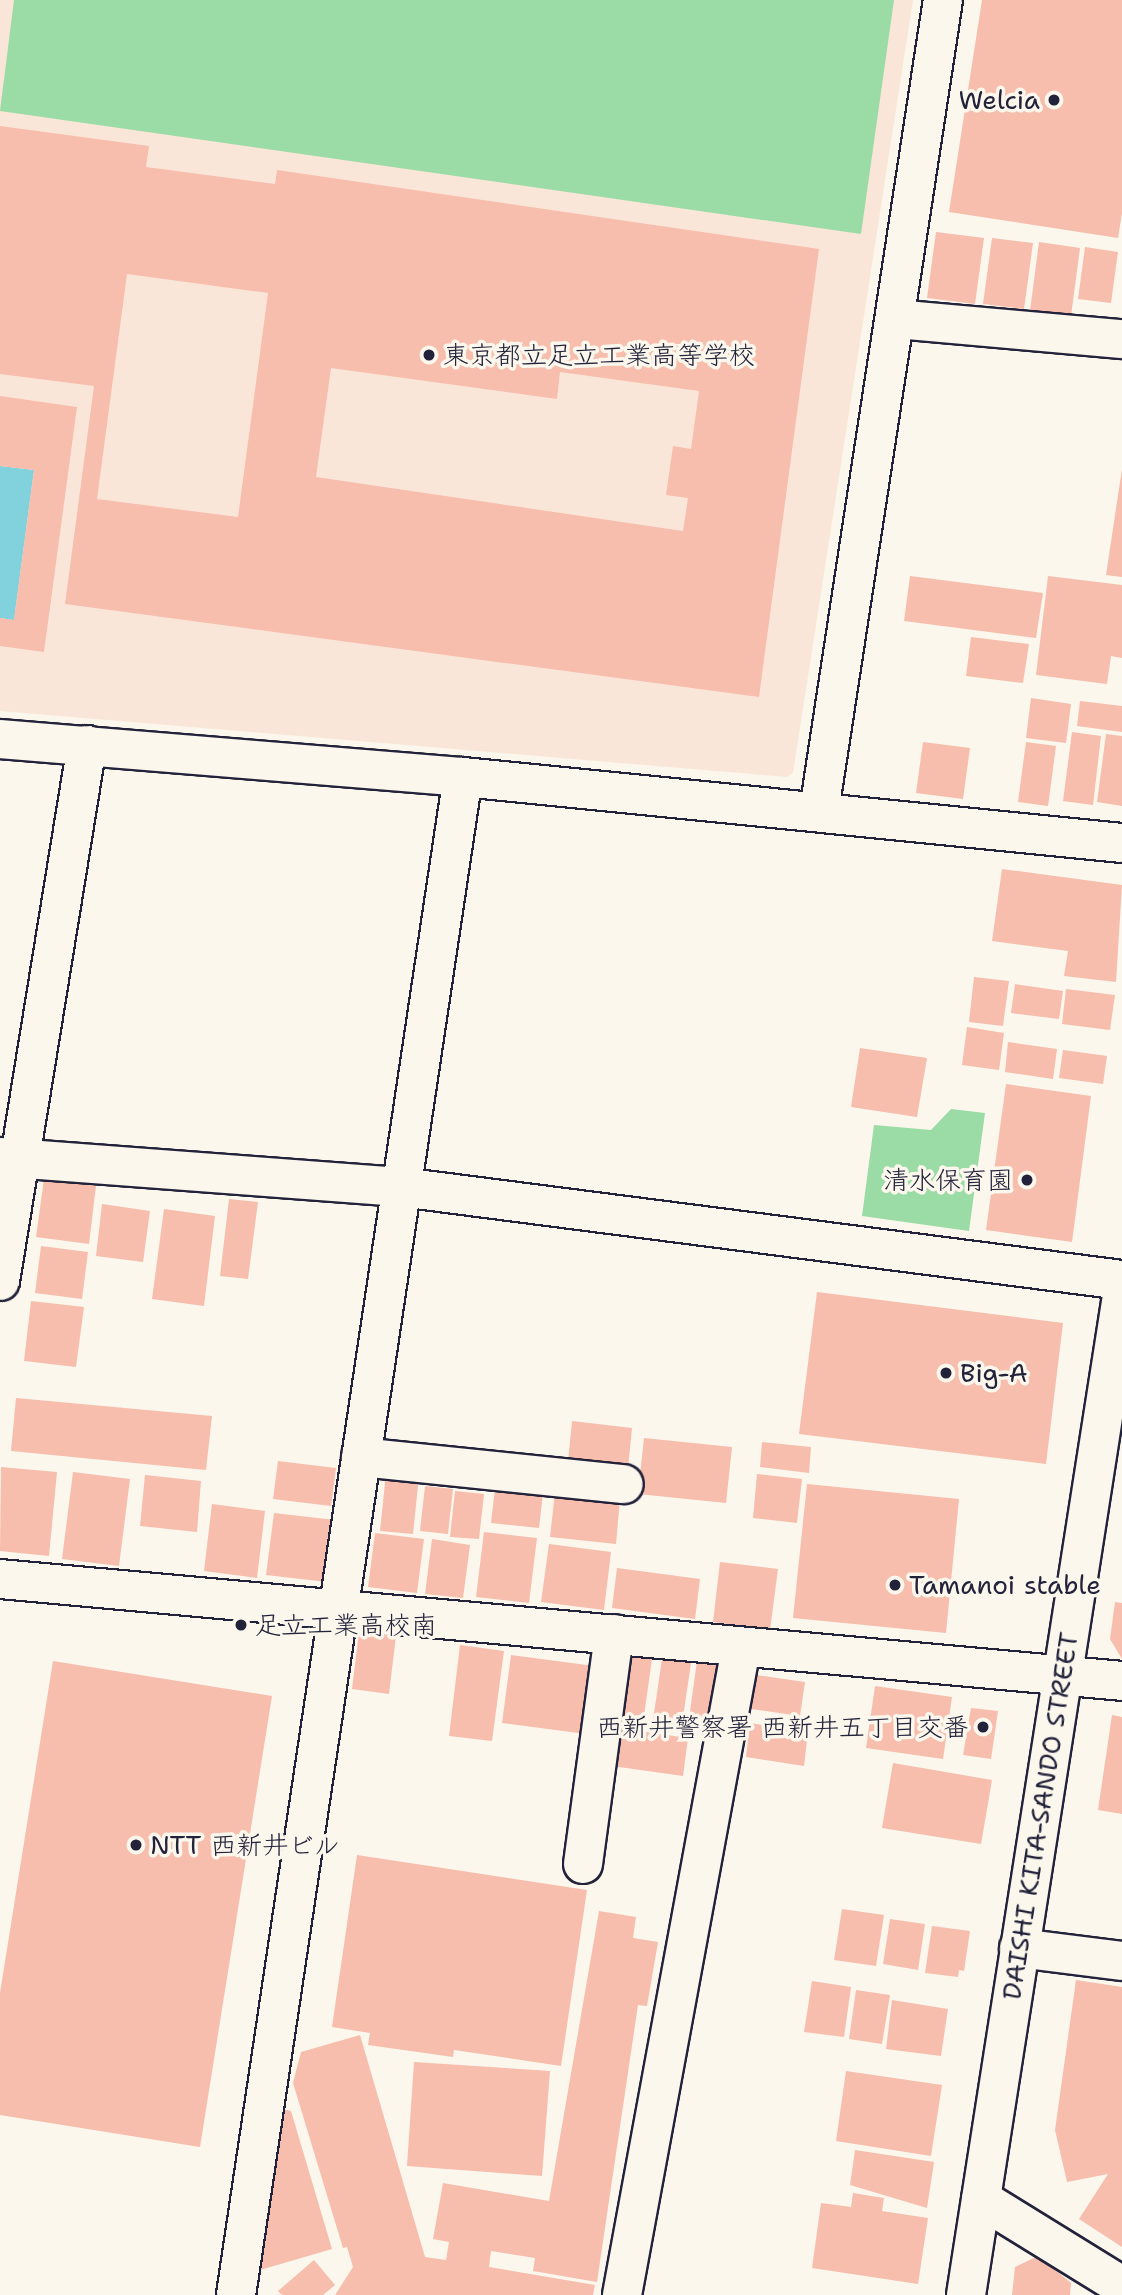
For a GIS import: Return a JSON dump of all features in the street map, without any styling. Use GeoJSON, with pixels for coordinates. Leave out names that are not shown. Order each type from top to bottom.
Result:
{"type":"FeatureCollection","features":[{"type":"Feature","properties":{"kind":"street"},"geometry":{"type":"LineString","coordinates":[[820,811],[943,0]]}},
{"type":"Feature","properties":{"kind":"street"},"geometry":{"type":"LineString","coordinates":[[896,318],[1122,340]]}},
{"type":"Feature","properties":{"kind":"street"},"geometry":{"type":"LineString","coordinates":[[0,739],[463,776],[1122,843]]}},
{"type":"Feature","properties":{"kind":"street"},"geometry":{"type":"LineString","coordinates":[[0,1281],[9,1158],[87,745]]}},
{"type":"Feature","properties":{"kind":"street"},"geometry":{"type":"LineString","coordinates":[[236,2295],[463,776]]}},
{"type":"Feature","properties":{"kind":"street"},"geometry":{"type":"LineString","coordinates":[[9,1158],[401,1187],[1122,1280]]}},
{"type":"Feature","properties":{"kind":"street","name":"DAISHI KITA-SANDO STREET"},"geometry":{"type":"LineString","coordinates":[[966,2295],[1122,1295]]}},
{"type":"Feature","properties":{"kind":"street"},"geometry":{"type":"LineString","coordinates":[[361,1457],[624,1484]]}},
{"type":"Feature","properties":{"kind":"street"},"geometry":{"type":"LineString","coordinates":[[0,1579],[1122,1681]]}},
{"type":"Feature","properties":{"kind":"street"},"geometry":{"type":"LineString","coordinates":[[583,1864],[614,1634]]}},
{"type":"Feature","properties":{"kind":"street"},"geometry":{"type":"LineString","coordinates":[[622,2295],[741,1648]]}},
{"type":"Feature","properties":{"kind":"street"},"geometry":{"type":"LineString","coordinates":[[1019,1948],[1122,1961]]}},
{"type":"Feature","properties":{"kind":"street"},"geometry":{"type":"LineString","coordinates":[[981,2199],[1122,2286]]}},
{"type":"Feature","properties":{"kind":"shaded area","name":"東京都立足立工業高等学校"},"geometry":{"type":"Polygon","coordinates":[[[0,0],[913,0],[793,773],[787,777],[0,711],[0,0]]]}},
{"type":"Feature","properties":{"kind":"green space"},"geometry":{"type":"Polygon","coordinates":[[[14,0],[894,0],[861,234],[0,111],[14,0]]]}},
{"type":"Feature","properties":{"kind":"green space"},"geometry":{"type":"Polygon","coordinates":[[[951,1109],[985,1113],[969,1231],[862,1216],[874,1125],[931,1130],[951,1109]]]}},
{"type":"Feature","properties":{"kind":"water"},"geometry":{"type":"Polygon","coordinates":[[[0,466],[34,470],[14,620],[0,618],[0,466]]]}},
{"type":"Feature","properties":{"kind":"building"},"geometry":{"type":"Polygon","coordinates":[[[982,0],[1122,0],[1122,213],[1118,238],[949,212],[982,0]]]}},
{"type":"Feature","properties":{"kind":"building"},"geometry":{"type":"Polygon","coordinates":[[[0,126],[149,146],[146,167],[275,184],[277,170],[819,249],[759,697],[65,604],[94,386],[0,374],[0,126]],[[127,274],[97,499],[238,517],[268,293],[127,274]],[[331,368],[316,477],[683,531],[688,498],[666,495],[673,446],[691,449],[699,391],[560,372],[557,399],[331,368]]]}},
{"type":"Feature","properties":{"kind":"building"},"geometry":{"type":"Polygon","coordinates":[[[936,232],[984,238],[975,304],[927,298],[936,232]]]}},
{"type":"Feature","properties":{"kind":"building"},"geometry":{"type":"Polygon","coordinates":[[[992,238],[1033,243],[1024,309],[983,304],[992,238]]]}},
{"type":"Feature","properties":{"kind":"building"},"geometry":{"type":"Polygon","coordinates":[[[1039,242],[1080,248],[1071,316],[1030,311],[1039,242]]]}},
{"type":"Feature","properties":{"kind":"building"},"geometry":{"type":"Polygon","coordinates":[[[1085,247],[1118,252],[1111,303],[1078,299],[1085,247]]]}},
{"type":"Feature","properties":{"kind":"building"},"geometry":{"type":"Polygon","coordinates":[[[0,396],[77,407],[44,652],[0,646],[0,618],[14,620],[34,470],[0,466],[0,396]]]}},
{"type":"Feature","properties":{"kind":"building"},"geometry":{"type":"Polygon","coordinates":[[[1122,469],[1122,577],[1106,575],[1122,469]]]}},
{"type":"Feature","properties":{"kind":"building"},"geometry":{"type":"Polygon","coordinates":[[[910,576],[1043,593],[1036,638],[904,621],[910,576]]]}},
{"type":"Feature","properties":{"kind":"building"},"geometry":{"type":"Polygon","coordinates":[[[1048,576],[1122,585],[1122,658],[1111,656],[1107,684],[1036,675],[1048,576]]]}},
{"type":"Feature","properties":{"kind":"building"},"geometry":{"type":"Polygon","coordinates":[[[971,637],[1029,644],[1023,683],[966,676],[971,637]]]}},
{"type":"Feature","properties":{"kind":"building"},"geometry":{"type":"Polygon","coordinates":[[[1031,698],[1071,704],[1066,743],[1026,738],[1031,698]]]}},
{"type":"Feature","properties":{"kind":"building"},"geometry":{"type":"Polygon","coordinates":[[[1080,701],[1122,706],[1122,732],[1077,726],[1080,701]]]}},
{"type":"Feature","properties":{"kind":"building"},"geometry":{"type":"Polygon","coordinates":[[[1072,732],[1101,736],[1093,805],[1063,801],[1072,732]]]}},
{"type":"Feature","properties":{"kind":"building"},"geometry":{"type":"Polygon","coordinates":[[[1106,734],[1122,736],[1122,806],[1097,802],[1106,734]]]}},
{"type":"Feature","properties":{"kind":"building"},"geometry":{"type":"Polygon","coordinates":[[[923,742],[970,748],[963,799],[916,793],[923,742]]]}},
{"type":"Feature","properties":{"kind":"building"},"geometry":{"type":"Polygon","coordinates":[[[1026,742],[1056,746],[1048,806],[1018,802],[1026,742]]]}},
{"type":"Feature","properties":{"kind":"building"},"geometry":{"type":"Polygon","coordinates":[[[1002,869],[1122,885],[1116,982],[1064,976],[1068,951],[992,941],[1002,869]]]}},
{"type":"Feature","properties":{"kind":"building"},"geometry":{"type":"Polygon","coordinates":[[[974,977],[1009,981],[1003,1026],[969,1022],[974,977]]]}},
{"type":"Feature","properties":{"kind":"building"},"geometry":{"type":"Polygon","coordinates":[[[1015,984],[1063,991],[1059,1019],[1011,1013],[1015,984]]]}},
{"type":"Feature","properties":{"kind":"building"},"geometry":{"type":"Polygon","coordinates":[[[1066,989],[1115,995],[1110,1030],[1062,1024],[1066,989]]]}},
{"type":"Feature","properties":{"kind":"building"},"geometry":{"type":"Polygon","coordinates":[[[967,1027],[1004,1033],[999,1070],[962,1065],[967,1027]]]}},
{"type":"Feature","properties":{"kind":"building"},"geometry":{"type":"Polygon","coordinates":[[[1008,1042],[1057,1049],[1053,1079],[1005,1072],[1008,1042]]]}},
{"type":"Feature","properties":{"kind":"building"},"geometry":{"type":"Polygon","coordinates":[[[860,1048],[927,1058],[917,1117],[851,1107],[860,1048]]]}},
{"type":"Feature","properties":{"kind":"building"},"geometry":{"type":"Polygon","coordinates":[[[1063,1050],[1107,1056],[1103,1084],[1059,1078],[1063,1050]]]}},
{"type":"Feature","properties":{"kind":"building"},"geometry":{"type":"Polygon","coordinates":[[[1006,1084],[1091,1096],[1072,1242],[986,1230],[1006,1084]]]}},
{"type":"Feature","properties":{"kind":"building"},"geometry":{"type":"Polygon","coordinates":[[[44,1179],[96,1186],[89,1244],[36,1237],[44,1179]]]}},
{"type":"Feature","properties":{"kind":"building"},"geometry":{"type":"Polygon","coordinates":[[[229,1199],[258,1202],[248,1279],[220,1276],[229,1199]]]}},
{"type":"Feature","properties":{"kind":"building"},"geometry":{"type":"Polygon","coordinates":[[[102,1204],[150,1211],[143,1262],[96,1256],[102,1204]]]}},
{"type":"Feature","properties":{"kind":"building"},"geometry":{"type":"Polygon","coordinates":[[[164,1209],[215,1216],[204,1306],[152,1299],[164,1209]]]}},
{"type":"Feature","properties":{"kind":"building"},"geometry":{"type":"Polygon","coordinates":[[[41,1246],[88,1252],[82,1299],[35,1293],[41,1246]]]}},
{"type":"Feature","properties":{"kind":"building"},"geometry":{"type":"Polygon","coordinates":[[[817,1292],[1063,1323],[1046,1464],[799,1434],[817,1292]]]}},
{"type":"Feature","properties":{"kind":"building"},"geometry":{"type":"Polygon","coordinates":[[[31,1301],[84,1307],[76,1367],[24,1361],[31,1301]]]}},
{"type":"Feature","properties":{"kind":"building"},"geometry":{"type":"Polygon","coordinates":[[[16,1398],[212,1416],[206,1470],[11,1451],[16,1398]]]}},
{"type":"Feature","properties":{"kind":"building"},"geometry":{"type":"Polygon","coordinates":[[[572,1421],[632,1428],[628,1468],[568,1462],[572,1421]]]}},
{"type":"Feature","properties":{"kind":"building"},"geometry":{"type":"Polygon","coordinates":[[[644,1438],[732,1447],[726,1503],[638,1494],[644,1438]]]}},
{"type":"Feature","properties":{"kind":"building"},"geometry":{"type":"Polygon","coordinates":[[[762,1442],[811,1447],[809,1473],[760,1467],[762,1442]]]}},
{"type":"Feature","properties":{"kind":"building"},"geometry":{"type":"Polygon","coordinates":[[[278,1461],[336,1468],[331,1506],[273,1499],[278,1461]]]}},
{"type":"Feature","properties":{"kind":"building"},"geometry":{"type":"Polygon","coordinates":[[[1,1467],[57,1472],[49,1556],[0,1551],[1,1467]]]}},
{"type":"Feature","properties":{"kind":"building"},"geometry":{"type":"Polygon","coordinates":[[[73,1472],[130,1479],[119,1566],[62,1559],[73,1472]]]}},
{"type":"Feature","properties":{"kind":"building"},"geometry":{"type":"Polygon","coordinates":[[[386,1473],[419,1476],[413,1534],[380,1531],[386,1473]]]}},
{"type":"Feature","properties":{"kind":"building"},"geometry":{"type":"Polygon","coordinates":[[[757,1474],[802,1479],[797,1523],[753,1518],[757,1474]]]}},
{"type":"Feature","properties":{"kind":"building"},"geometry":{"type":"Polygon","coordinates":[[[145,1475],[201,1481],[197,1532],[140,1526],[145,1475]]]}},
{"type":"Feature","properties":{"kind":"building"},"geometry":{"type":"Polygon","coordinates":[[[807,1484],[959,1499],[946,1633],[793,1618],[807,1484]]]}},
{"type":"Feature","properties":{"kind":"building"},"geometry":{"type":"Polygon","coordinates":[[[425,1486],[453,1489],[448,1534],[420,1531],[425,1486]]]}},
{"type":"Feature","properties":{"kind":"building"},"geometry":{"type":"Polygon","coordinates":[[[495,1488],[543,1493],[539,1528],[491,1523],[495,1488]]]}},
{"type":"Feature","properties":{"kind":"building"},"geometry":{"type":"Polygon","coordinates":[[[455,1491],[484,1494],[479,1539],[450,1537],[455,1491]]]}},
{"type":"Feature","properties":{"kind":"building"},"geometry":{"type":"Polygon","coordinates":[[[555,1492],[620,1499],[616,1544],[550,1537],[555,1492]]]}},
{"type":"Feature","properties":{"kind":"building"},"geometry":{"type":"Polygon","coordinates":[[[212,1504],[265,1511],[257,1578],[204,1571],[212,1504]]]}},
{"type":"Feature","properties":{"kind":"building"},"geometry":{"type":"Polygon","coordinates":[[[274,1513],[335,1520],[327,1582],[266,1575],[274,1513]]]}},
{"type":"Feature","properties":{"kind":"building"},"geometry":{"type":"Polygon","coordinates":[[[484,1532],[537,1538],[529,1603],[476,1597],[484,1532]]]}},
{"type":"Feature","properties":{"kind":"building"},"geometry":{"type":"Polygon","coordinates":[[[375,1533],[424,1539],[417,1593],[368,1587],[375,1533]]]}},
{"type":"Feature","properties":{"kind":"building"},"geometry":{"type":"Polygon","coordinates":[[[432,1539],[470,1545],[463,1598],[425,1594],[432,1539]]]}},
{"type":"Feature","properties":{"kind":"building"},"geometry":{"type":"Polygon","coordinates":[[[549,1544],[611,1552],[604,1610],[541,1602],[549,1544]]]}},
{"type":"Feature","properties":{"kind":"building"},"geometry":{"type":"Polygon","coordinates":[[[720,1562],[778,1569],[770,1630],[713,1622],[720,1562]]]}},
{"type":"Feature","properties":{"kind":"building"},"geometry":{"type":"Polygon","coordinates":[[[617,1568],[700,1579],[695,1619],[612,1608],[617,1568]]]}},
{"type":"Feature","properties":{"kind":"building"},"geometry":{"type":"Polygon","coordinates":[[[1115,1602],[1122,1603],[1122,1659],[1110,1639],[1115,1602]]]}},
{"type":"Feature","properties":{"kind":"building"},"geometry":{"type":"Polygon","coordinates":[[[359,1632],[396,1636],[389,1694],[352,1689],[359,1632]]]}},
{"type":"Feature","properties":{"kind":"building"},"geometry":{"type":"Polygon","coordinates":[[[460,1645],[504,1651],[492,1741],[449,1736],[460,1645]]]}},
{"type":"Feature","properties":{"kind":"building"},"geometry":{"type":"Polygon","coordinates":[[[511,1655],[594,1666],[586,1734],[502,1723],[511,1655]]]}},
{"type":"Feature","properties":{"kind":"building"},"geometry":{"type":"Polygon","coordinates":[[[628,1656],[652,1659],[643,1723],[619,1719],[628,1656]]]}},
{"type":"Feature","properties":{"kind":"building"},"geometry":{"type":"Polygon","coordinates":[[[662,1659],[691,1663],[682,1724],[653,1720],[662,1659]]]}},
{"type":"Feature","properties":{"kind":"building","name":"NTT 西新井ビル"},"geometry":{"type":"Polygon","coordinates":[[[53,1661],[272,1696],[200,2147],[0,2115],[0,1993],[53,1661]]]}},
{"type":"Feature","properties":{"kind":"building"},"geometry":{"type":"Polygon","coordinates":[[[697,1661],[718,1664],[709,1729],[688,1726],[697,1661]]]}},
{"type":"Feature","properties":{"kind":"building"},"geometry":{"type":"Polygon","coordinates":[[[756,1675],[805,1682],[800,1716],[751,1709],[756,1675]]]}},
{"type":"Feature","properties":{"kind":"building"},"geometry":{"type":"Polygon","coordinates":[[[875,1686],[952,1697],[943,1759],[866,1748],[875,1686]]]}},
{"type":"Feature","properties":{"kind":"building"},"geometry":{"type":"Polygon","coordinates":[[[971,1708],[998,1711],[991,1759],[963,1755],[971,1708]]]}},
{"type":"Feature","properties":{"kind":"building"},"geometry":{"type":"Polygon","coordinates":[[[1112,1715],[1122,1717],[1122,1814],[1098,1810],[1112,1715]]]}},
{"type":"Feature","properties":{"kind":"building"},"geometry":{"type":"Polygon","coordinates":[[[750,1723],[808,1732],[804,1766],[746,1757],[750,1723]]]}},
{"type":"Feature","properties":{"kind":"building"},"geometry":{"type":"Polygon","coordinates":[[[618,1728],[688,1738],[683,1776],[612,1766],[618,1728]]]}},
{"type":"Feature","properties":{"kind":"building"},"geometry":{"type":"Polygon","coordinates":[[[893,1763],[992,1780],[981,1844],[882,1828],[893,1763]]]}},
{"type":"Feature","properties":{"kind":"building"},"geometry":{"type":"Polygon","coordinates":[[[357,1855],[587,1890],[561,2066],[454,2050],[453,2057],[368,2045],[370,2033],[332,2027],[357,1855]]]}},
{"type":"Feature","properties":{"kind":"building"},"geometry":{"type":"Polygon","coordinates":[[[842,1909],[884,1915],[876,1966],[834,1960],[842,1909]]]}},
{"type":"Feature","properties":{"kind":"building"},"geometry":{"type":"Polygon","coordinates":[[[599,1911],[636,1917],[633,1938],[658,1942],[647,2006],[638,2005],[597,2282],[533,2271],[535,2258],[491,2251],[489,2267],[595,2285],[593,2295],[335,2295],[353,2267],[347,2247],[343,2248],[293,2083],[301,2052],[360,2035],[425,2257],[446,2260],[449,2242],[433,2239],[443,2183],[549,2201],[599,1911]]]}},
{"type":"Feature","properties":{"kind":"building"},"geometry":{"type":"Polygon","coordinates":[[[890,1919],[925,1924],[918,1970],[883,1964],[890,1919]]]}},
{"type":"Feature","properties":{"kind":"building"},"geometry":{"type":"Polygon","coordinates":[[[932,1926],[970,1931],[964,1971],[959,1970],[958,1977],[925,1973],[932,1926]]]}},
{"type":"Feature","properties":{"kind":"building"},"geometry":{"type":"Polygon","coordinates":[[[1076,1980],[1122,1987],[1122,2247],[1079,2219],[1108,2174],[1067,2182],[1055,2130],[1076,1980]]]}},
{"type":"Feature","properties":{"kind":"building"},"geometry":{"type":"Polygon","coordinates":[[[812,1981],[851,1987],[844,2037],[804,2032],[812,1981]]]}},
{"type":"Feature","properties":{"kind":"building"},"geometry":{"type":"Polygon","coordinates":[[[856,1990],[890,1995],[882,2044],[849,2039],[856,1990]]]}},
{"type":"Feature","properties":{"kind":"building"},"geometry":{"type":"Polygon","coordinates":[[[892,2000],[948,2009],[941,2056],[886,2049],[892,2000]]]}},
{"type":"Feature","properties":{"kind":"building"},"geometry":{"type":"Polygon","coordinates":[[[414,2062],[550,2071],[542,2176],[407,2166],[414,2062]]]}},
{"type":"Feature","properties":{"kind":"building"},"geometry":{"type":"Polygon","coordinates":[[[846,2071],[942,2085],[931,2156],[836,2141],[846,2071]]]}},
{"type":"Feature","properties":{"kind":"building"},"geometry":{"type":"Polygon","coordinates":[[[283,2109],[291,2111],[332,2249],[260,2270],[258,2261],[283,2109]]]}},
{"type":"Feature","properties":{"kind":"building"},"geometry":{"type":"Polygon","coordinates":[[[855,2150],[934,2162],[927,2208],[850,2185],[855,2150]]]}},
{"type":"Feature","properties":{"kind":"building"},"geometry":{"type":"Polygon","coordinates":[[[853,2193],[884,2198],[882,2211],[928,2218],[918,2284],[812,2268],[821,2203],[851,2207],[853,2193]]]}},
{"type":"Feature","properties":{"kind":"building"},"geometry":{"type":"Polygon","coordinates":[[[1038,2256],[1071,2283],[1070,2295],[1012,2295],[1015,2267],[1038,2256]]]}},
{"type":"Feature","properties":{"kind":"building"},"geometry":{"type":"Polygon","coordinates":[[[314,2260],[335,2285],[323,2295],[282,2295],[278,2291],[314,2260]]]}},
{"type":"Feature","properties":{"kind":"place","name":"Welcia"},"geometry":{"type":"Point","coordinates":[1054,100]}},
{"type":"Feature","properties":{"kind":"place","name":"東京都立足立工業高等学校"},"geometry":{"type":"Point","coordinates":[429,355]}},
{"type":"Feature","properties":{"kind":"place","name":"清水保育園"},"geometry":{"type":"Point","coordinates":[1027,1180]}},
{"type":"Feature","properties":{"kind":"place","name":"Big-A"},"geometry":{"type":"Point","coordinates":[946,1373]}},
{"type":"Feature","properties":{"kind":"place","name":"Tamanoi stable"},"geometry":{"type":"Point","coordinates":[895,1585]}},
{"type":"Feature","properties":{"kind":"place","name":"足立工業高校南"},"geometry":{"type":"Point","coordinates":[241,1625]}},
{"type":"Feature","properties":{"kind":"place","name":"西新井警察署 西新井五丁目交番"},"geometry":{"type":"Point","coordinates":[983,1727]}},
{"type":"Feature","properties":{"kind":"place","name":"NTT 西新井ビル"},"geometry":{"type":"Point","coordinates":[136,1845]}}]}
